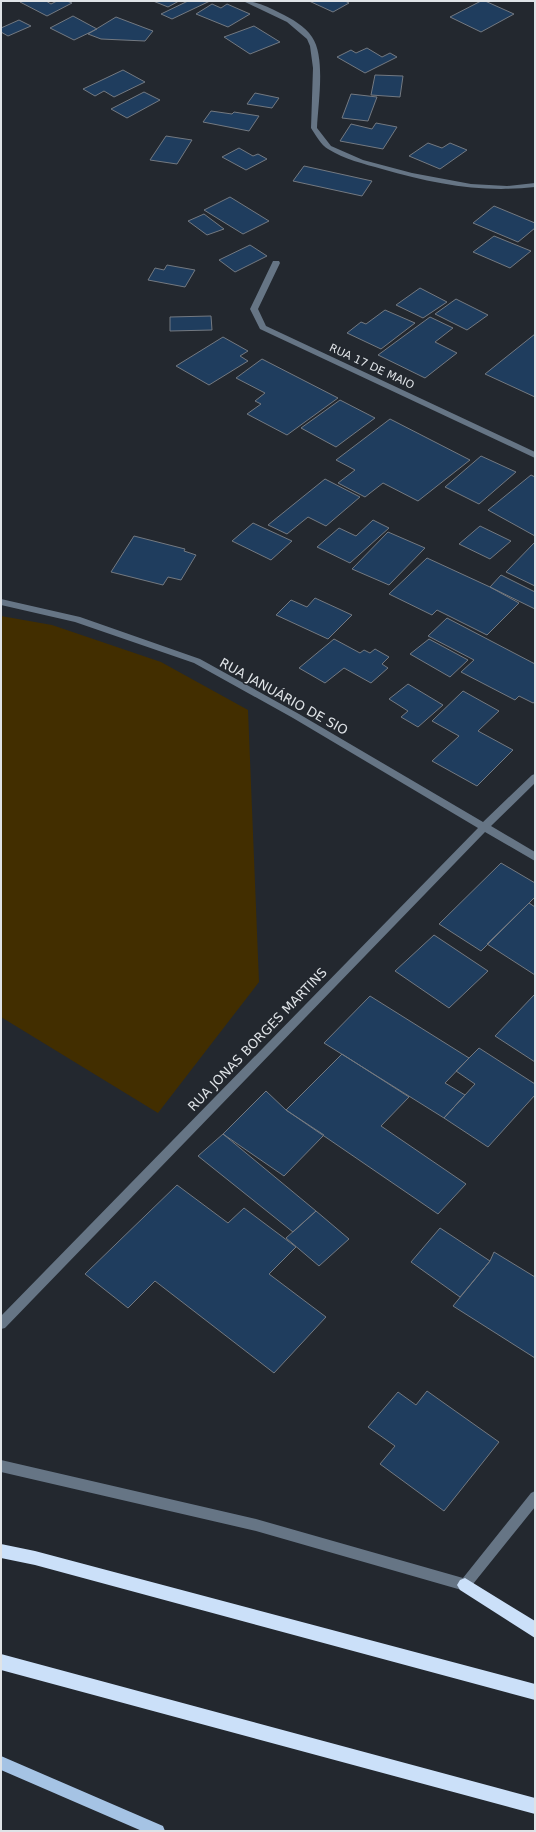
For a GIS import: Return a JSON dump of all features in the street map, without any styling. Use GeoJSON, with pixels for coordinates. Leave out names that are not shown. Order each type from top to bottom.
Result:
{"type":"FeatureCollection","features":[{"type":"Feature","properties":{"kind":"highway"},"geometry":{"type":"LineString","coordinates":[[1,1551],[42,1560],[535,1692]]}},
{"type":"Feature","properties":{"kind":"highway"},"geometry":{"type":"LineString","coordinates":[[465,1585],[535,1630]]}},
{"type":"Feature","properties":{"kind":"highway"},"geometry":{"type":"LineString","coordinates":[[1,1662],[535,1806]]}},
{"type":"Feature","properties":{"kind":"main road"},"geometry":{"type":"LineString","coordinates":[[1,1763],[158,1831]]}},
{"type":"Feature","properties":{"kind":"street"},"geometry":{"type":"LineString","coordinates":[[246,1],[268,10],[298,26],[310,39],[316,57],[314,128],[329,147],[361,161],[411,175],[471,186],[507,188],[535,185]]}},
{"type":"Feature","properties":{"kind":"street","name":"RUA 17 DE MAIO"},"geometry":{"type":"LineString","coordinates":[[276,264],[254,308],[263,327],[535,455]]}},
{"type":"Feature","properties":{"kind":"street","name":"RUA JANUÁRIO DE SIO"},"geometry":{"type":"LineString","coordinates":[[1,602],[77,619],[197,661],[296,716],[535,858]]}},
{"type":"Feature","properties":{"kind":"street","name":"RUA JONAS BORGES MARTINS"},"geometry":{"type":"LineString","coordinates":[[1,1324],[484,827],[535,777]]}},
{"type":"Feature","properties":{"kind":"street"},"geometry":{"type":"LineString","coordinates":[[1,1466],[256,1525],[465,1585],[535,1497]]}},
{"type":"Feature","properties":{"kind":"shaded area"},"geometry":{"type":"Polygon","coordinates":[[[1,616],[52,625],[161,662],[248,710],[259,982],[158,1113],[1,1017],[1,616]]]}},
{"type":"Feature","properties":{"kind":"building"},"geometry":{"type":"Polygon","coordinates":[[[46,1],[51,4],[57,1],[67,1],[72,3],[47,16],[20,2],[46,1]]]}},
{"type":"Feature","properties":{"kind":"building"},"geometry":{"type":"Polygon","coordinates":[[[153,1],[179,1],[168,7],[153,1]]]}},
{"type":"Feature","properties":{"kind":"building"},"geometry":{"type":"Polygon","coordinates":[[[188,1],[210,1],[172,19],[161,14],[188,1]]]}},
{"type":"Feature","properties":{"kind":"building"},"geometry":{"type":"Polygon","coordinates":[[[309,1],[345,1],[349,3],[333,12],[309,1]]]}},
{"type":"Feature","properties":{"kind":"building"},"geometry":{"type":"Polygon","coordinates":[[[481,1],[485,1],[514,14],[481,32],[450,17],[481,1]]]}},
{"type":"Feature","properties":{"kind":"building"},"geometry":{"type":"Polygon","coordinates":[[[212,4],[221,8],[227,4],[250,14],[228,27],[196,14],[212,4]]]}},
{"type":"Feature","properties":{"kind":"building"},"geometry":{"type":"Polygon","coordinates":[[[73,16],[97,29],[74,40],[50,28],[73,16]]]}},
{"type":"Feature","properties":{"kind":"building"},"geometry":{"type":"Polygon","coordinates":[[[116,17],[153,31],[145,41],[101,39],[88,34],[116,17]]]}},
{"type":"Feature","properties":{"kind":"building"},"geometry":{"type":"Polygon","coordinates":[[[19,20],[31,26],[8,36],[1,32],[1,28],[19,20]]]}},
{"type":"Feature","properties":{"kind":"building"},"geometry":{"type":"Polygon","coordinates":[[[254,26],[280,42],[250,54],[224,37],[254,26]]]}},
{"type":"Feature","properties":{"kind":"building"},"geometry":{"type":"Polygon","coordinates":[[[367,48],[382,57],[390,53],[397,57],[365,73],[337,57],[351,50],[356,53],[367,48]]]}},
{"type":"Feature","properties":{"kind":"building"},"geometry":{"type":"Polygon","coordinates":[[[123,70],[145,82],[114,97],[104,91],[95,96],[83,89],[123,70]]]}},
{"type":"Feature","properties":{"kind":"building"},"geometry":{"type":"Polygon","coordinates":[[[375,75],[403,76],[400,97],[371,95],[375,75]]]}},
{"type":"Feature","properties":{"kind":"building"},"geometry":{"type":"Polygon","coordinates":[[[144,92],[160,100],[127,118],[111,109],[144,92]]]}},
{"type":"Feature","properties":{"kind":"building"},"geometry":{"type":"Polygon","coordinates":[[[255,93],[279,98],[272,108],[247,104],[255,93]]]}},
{"type":"Feature","properties":{"kind":"building"},"geometry":{"type":"Polygon","coordinates":[[[351,94],[377,97],[368,121],[342,118],[351,94]]]}},
{"type":"Feature","properties":{"kind":"building"},"geometry":{"type":"Polygon","coordinates":[[[211,111],[232,114],[234,112],[259,116],[249,131],[203,122],[211,111]]]}},
{"type":"Feature","properties":{"kind":"building"},"geometry":{"type":"Polygon","coordinates":[[[376,123],[397,127],[383,149],[340,141],[351,124],[372,129],[376,123]]]}},
{"type":"Feature","properties":{"kind":"building"},"geometry":{"type":"Polygon","coordinates":[[[166,136],[192,140],[177,164],[150,160],[166,136]]]}},
{"type":"Feature","properties":{"kind":"building"},"geometry":{"type":"Polygon","coordinates":[[[428,143],[442,148],[450,143],[467,150],[440,169],[409,156],[428,143]]]}},
{"type":"Feature","properties":{"kind":"building"},"geometry":{"type":"Polygon","coordinates":[[[239,148],[253,156],[258,154],[267,159],[246,170],[222,157],[239,148]]]}},
{"type":"Feature","properties":{"kind":"building"},"geometry":{"type":"Polygon","coordinates":[[[304,166],[372,181],[362,196],[293,181],[304,166]]]}},
{"type":"Feature","properties":{"kind":"building"},"geometry":{"type":"Polygon","coordinates":[[[230,197],[269,221],[243,234],[204,210],[230,197]]]}},
{"type":"Feature","properties":{"kind":"building"},"geometry":{"type":"Polygon","coordinates":[[[494,206],[535,223],[535,228],[518,242],[473,223],[494,206]]]}},
{"type":"Feature","properties":{"kind":"building"},"geometry":{"type":"Polygon","coordinates":[[[204,214],[224,229],[207,235],[188,221],[204,214]]]}},
{"type":"Feature","properties":{"kind":"building"},"geometry":{"type":"Polygon","coordinates":[[[494,236],[531,251],[510,268],[473,252],[494,236]]]}},
{"type":"Feature","properties":{"kind":"building"},"geometry":{"type":"Polygon","coordinates":[[[250,245],[267,256],[235,272],[219,260],[250,245]]]}},
{"type":"Feature","properties":{"kind":"building"},"geometry":{"type":"Polygon","coordinates":[[[167,265],[195,270],[185,287],[148,280],[155,268],[164,270],[167,265]]]}},
{"type":"Feature","properties":{"kind":"building"},"geometry":{"type":"Polygon","coordinates":[[[420,288],[447,302],[423,318],[396,305],[420,288]]]}},
{"type":"Feature","properties":{"kind":"building"},"geometry":{"type":"Polygon","coordinates":[[[456,299],[488,315],[467,330],[435,314],[456,299]]]}},
{"type":"Feature","properties":{"kind":"building"},"geometry":{"type":"Polygon","coordinates":[[[385,310],[415,323],[381,349],[347,333],[361,322],[366,324],[385,310]]]}},
{"type":"Feature","properties":{"kind":"building"},"geometry":{"type":"Polygon","coordinates":[[[211,316],[212,330],[170,331],[170,317],[211,316]]]}},
{"type":"Feature","properties":{"kind":"building"},"geometry":{"type":"Polygon","coordinates":[[[430,317],[453,328],[435,342],[457,353],[425,378],[378,355],[430,317]]]}},
{"type":"Feature","properties":{"kind":"building"},"geometry":{"type":"Polygon","coordinates":[[[535,334],[535,397],[485,374],[535,334]]]}},
{"type":"Feature","properties":{"kind":"building"},"geometry":{"type":"Polygon","coordinates":[[[223,337],[248,351],[240,356],[248,361],[209,385],[176,366],[223,337]]]}},
{"type":"Feature","properties":{"kind":"building"},"geometry":{"type":"Polygon","coordinates":[[[262,359],[338,398],[287,435],[247,414],[261,404],[255,401],[265,393],[236,378],[262,359]]]}},
{"type":"Feature","properties":{"kind":"building"},"geometry":{"type":"Polygon","coordinates":[[[340,400],[375,418],[336,447],[301,428],[340,400]]]}},
{"type":"Feature","properties":{"kind":"building"},"geometry":{"type":"Polygon","coordinates":[[[390,419],[470,460],[418,501],[383,483],[365,497],[338,483],[355,470],[336,460],[390,419]]]}},
{"type":"Feature","properties":{"kind":"building"},"geometry":{"type":"Polygon","coordinates":[[[481,456],[516,472],[479,504],[445,487],[481,456]]]}},
{"type":"Feature","properties":{"kind":"building"},"geometry":{"type":"Polygon","coordinates":[[[531,475],[535,477],[535,536],[488,510],[531,475]]]}},
{"type":"Feature","properties":{"kind":"building"},"geometry":{"type":"Polygon","coordinates":[[[325,479],[360,497],[326,526],[308,517],[287,534],[268,525],[325,479]]]}},
{"type":"Feature","properties":{"kind":"building"},"geometry":{"type":"Polygon","coordinates":[[[373,520],[389,528],[350,563],[317,547],[339,528],[356,536],[373,520]]]}},
{"type":"Feature","properties":{"kind":"building"},"geometry":{"type":"Polygon","coordinates":[[[253,523],[292,541],[271,560],[232,541],[253,523]]]}},
{"type":"Feature","properties":{"kind":"building"},"geometry":{"type":"Polygon","coordinates":[[[480,526],[511,541],[490,559],[459,544],[480,526]]]}},
{"type":"Feature","properties":{"kind":"building"},"geometry":{"type":"Polygon","coordinates":[[[388,532],[425,548],[389,585],[352,569],[388,532]]]}},
{"type":"Feature","properties":{"kind":"building"},"geometry":{"type":"Polygon","coordinates":[[[134,536],[185,549],[184,551],[196,555],[181,580],[168,577],[163,585],[111,572],[134,536]]]}},
{"type":"Feature","properties":{"kind":"building"},"geometry":{"type":"Polygon","coordinates":[[[535,542],[535,586],[506,572],[535,542]]]}},
{"type":"Feature","properties":{"kind":"building"},"geometry":{"type":"Polygon","coordinates":[[[427,558],[490,587],[519,603],[487,635],[437,610],[432,615],[389,594],[427,558]]]}},
{"type":"Feature","properties":{"kind":"building"},"geometry":{"type":"Polygon","coordinates":[[[501,575],[535,592],[535,609],[490,587],[501,575]]]}},
{"type":"Feature","properties":{"kind":"building"},"geometry":{"type":"Polygon","coordinates":[[[315,598],[352,615],[328,639],[276,615],[291,600],[307,607],[315,598]]]}},
{"type":"Feature","properties":{"kind":"building"},"geometry":{"type":"Polygon","coordinates":[[[447,618],[535,664],[535,702],[533,703],[519,696],[515,700],[461,672],[474,660],[428,636],[447,618]]]}},
{"type":"Feature","properties":{"kind":"building"},"geometry":{"type":"Polygon","coordinates":[[[334,639],[360,653],[364,650],[370,653],[375,649],[389,657],[382,664],[388,668],[371,683],[344,668],[325,683],[299,668],[334,639]]]}},
{"type":"Feature","properties":{"kind":"building"},"geometry":{"type":"Polygon","coordinates":[[[429,639],[468,660],[450,677],[410,654],[429,639]]]}},
{"type":"Feature","properties":{"kind":"building"},"geometry":{"type":"Polygon","coordinates":[[[408,684],[443,705],[418,727],[401,717],[408,711],[389,699],[408,684]]]}},
{"type":"Feature","properties":{"kind":"building"},"geometry":{"type":"Polygon","coordinates":[[[463,691],[499,711],[478,731],[513,750],[477,786],[432,761],[459,736],[432,721],[463,691]]]}},
{"type":"Feature","properties":{"kind":"building"},"geometry":{"type":"Polygon","coordinates":[[[501,863],[535,883],[535,897],[481,951],[439,924],[501,863]]]}},
{"type":"Feature","properties":{"kind":"building"},"geometry":{"type":"Polygon","coordinates":[[[529,903],[535,907],[535,975],[487,944],[529,903]]]}},
{"type":"Feature","properties":{"kind":"building"},"geometry":{"type":"Polygon","coordinates":[[[434,935],[488,971],[449,1008],[395,971],[434,935]]]}},
{"type":"Feature","properties":{"kind":"building"},"geometry":{"type":"Polygon","coordinates":[[[535,994],[535,1062],[495,1036],[535,994]]]}},
{"type":"Feature","properties":{"kind":"building"},"geometry":{"type":"Polygon","coordinates":[[[370,996],[469,1058],[445,1083],[465,1095],[444,1118],[324,1043],[370,996]]]}},
{"type":"Feature","properties":{"kind":"building"},"geometry":{"type":"Polygon","coordinates":[[[479,1048],[535,1084],[535,1095],[488,1147],[444,1118],[475,1084],[456,1071],[479,1048]]]}},
{"type":"Feature","properties":{"kind":"building"},"geometry":{"type":"Polygon","coordinates":[[[342,1054],[409,1097],[381,1126],[466,1184],[438,1214],[286,1110],[342,1054]]]}},
{"type":"Feature","properties":{"kind":"building"},"geometry":{"type":"Polygon","coordinates":[[[266,1091],[286,1110],[324,1135],[284,1176],[223,1134],[266,1091]]]}},
{"type":"Feature","properties":{"kind":"building"},"geometry":{"type":"Polygon","coordinates":[[[223,1134],[316,1211],[293,1232],[198,1156],[223,1134]]]}},
{"type":"Feature","properties":{"kind":"building"},"geometry":{"type":"Polygon","coordinates":[[[177,1185],[228,1223],[244,1208],[296,1247],[269,1274],[326,1317],[274,1373],[155,1281],[128,1308],[85,1274],[177,1185]]]}},
{"type":"Feature","properties":{"kind":"building"},"geometry":{"type":"Polygon","coordinates":[[[316,1211],[349,1239],[319,1266],[286,1238],[316,1211]]]}},
{"type":"Feature","properties":{"kind":"building"},"geometry":{"type":"Polygon","coordinates":[[[440,1228],[490,1261],[460,1297],[411,1262],[440,1228]]]}},
{"type":"Feature","properties":{"kind":"building"},"geometry":{"type":"Polygon","coordinates":[[[494,1252],[535,1277],[535,1358],[453,1306],[490,1261],[494,1252]]]}},
{"type":"Feature","properties":{"kind":"building"},"geometry":{"type":"Polygon","coordinates":[[[427,1391],[499,1442],[444,1511],[380,1464],[395,1446],[368,1427],[398,1392],[416,1405],[427,1391]]]}}]}
